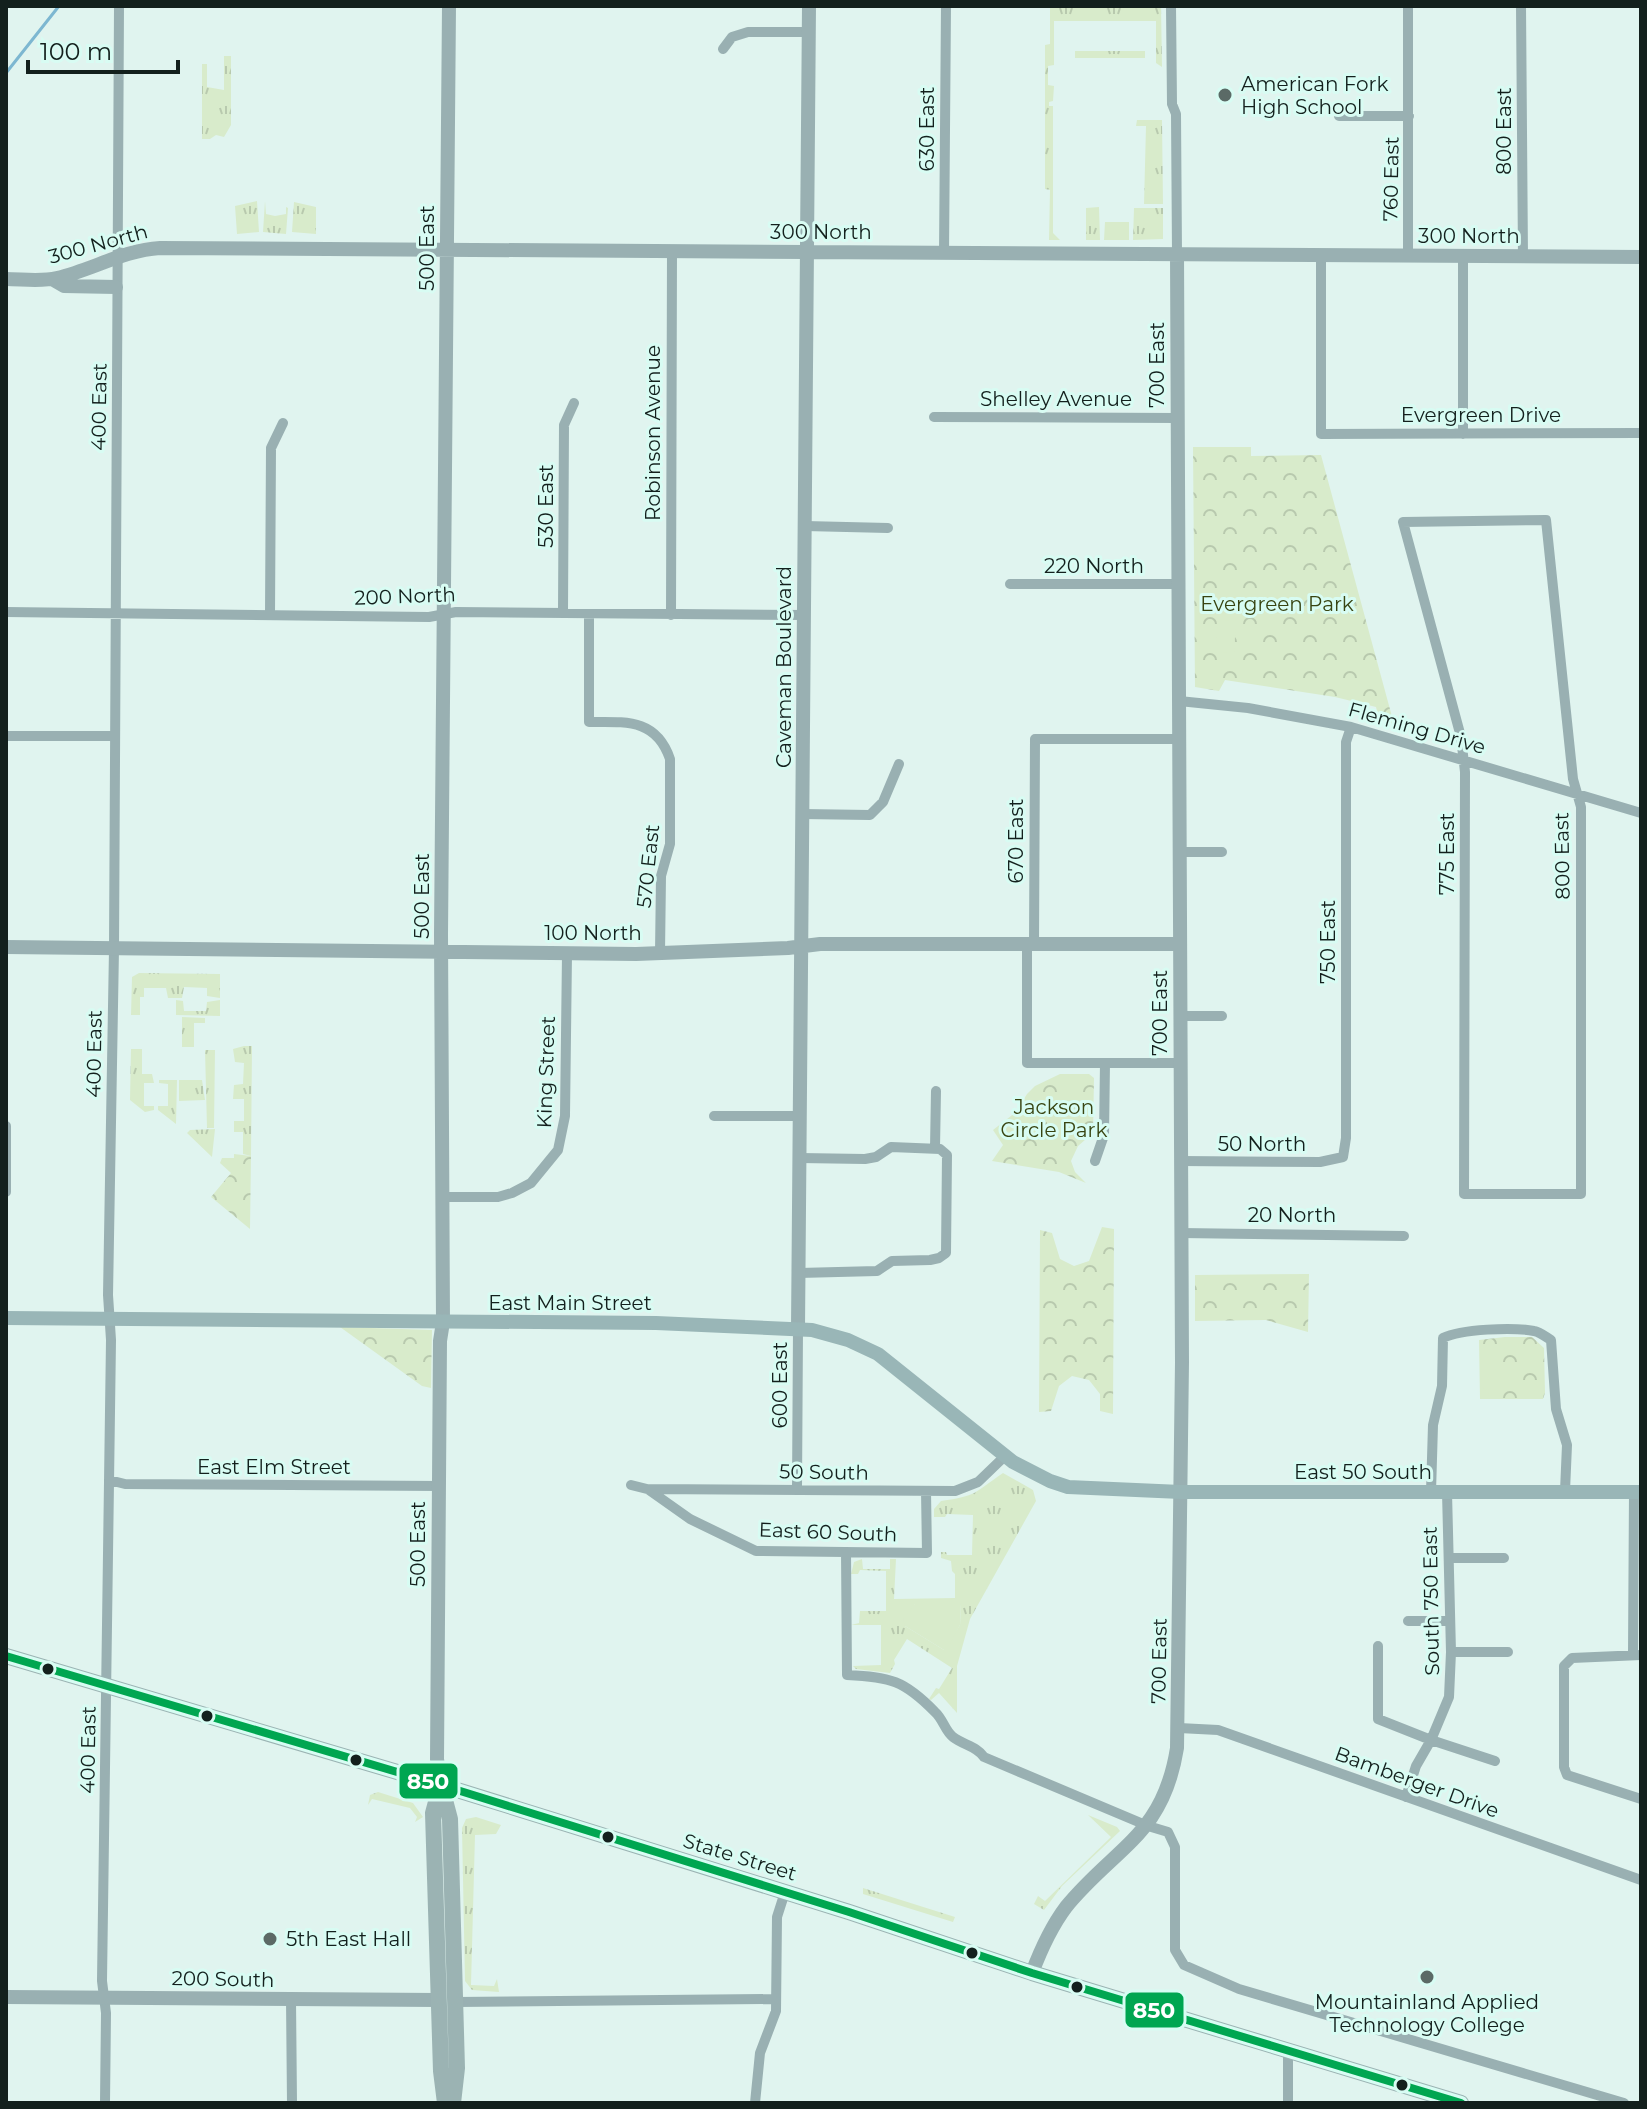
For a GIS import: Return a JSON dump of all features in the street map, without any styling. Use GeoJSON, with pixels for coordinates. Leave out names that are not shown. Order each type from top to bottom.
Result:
{"type":"FeatureCollection","features":[{"type":"Feature","properties":{"kind":"main road","name":"East Main Street"},"geometry":{"type":"LineString","coordinates":[[6,1318],[656,1323],[798,1329],[848,1340],[878,1354],[1023,1469],[1050,1481],[1085,1490]]}},
{"type":"Feature","properties":{"kind":"main road","name":"East 50 South"},"geometry":{"type":"LineString","coordinates":[[1085,1490],[1638,1492]]}},
{"type":"Feature","properties":{"kind":"main road","name":"State Street"},"geometry":{"type":"LineString","coordinates":[[6,1656],[441,1785],[1032,1973],[1461,2103]]}},
{"type":"Feature","properties":{"kind":"main road","name":"500 East"},"geometry":{"type":"LineString","coordinates":[[441,1785],[433,1813],[447,2001],[457,2068],[453,2103]]}},
{"type":"Feature","properties":{"kind":"main road","name":"500 East"},"geometry":{"type":"LineString","coordinates":[[445,2103],[441,2071],[447,2001]]}},
{"type":"Feature","properties":{"kind":"street","name":"400 East"},"geometry":{"type":"LineString","coordinates":[[105,2103],[119,6]]}},
{"type":"Feature","properties":{"kind":"street","name":"500 East"},"geometry":{"type":"LineString","coordinates":[[441,1785],[437,1759],[440,1341],[443,1322],[441,953],[449,6]]}},
{"type":"Feature","properties":{"kind":"street","name":"Caveman Boulevard"},"geometry":{"type":"LineString","coordinates":[[798,1329],[809,6]]}},
{"type":"Feature","properties":{"kind":"street","name":"630 East"},"geometry":{"type":"LineString","coordinates":[[944,253],[946,6]]}},
{"type":"Feature","properties":{"kind":"street","name":"700 East"},"geometry":{"type":"LineString","coordinates":[[1032,1973],[1050,1930],[1066,1907],[1148,1826],[1174,1765],[1179,1728],[1181,1161],[1177,254],[1171,6]]}},
{"type":"Feature","properties":{"kind":"street","name":"760 East"},"geometry":{"type":"LineString","coordinates":[[1408,6],[1408,256]]}},
{"type":"Feature","properties":{"kind":"street","name":"800 East"},"geometry":{"type":"LineString","coordinates":[[1521,6],[1523,257]]}},
{"type":"Feature","properties":{"kind":"street"},"geometry":{"type":"LineString","coordinates":[[723,49],[732,37],[748,32],[809,32]]}},
{"type":"Feature","properties":{"kind":"street"},"geometry":{"type":"LineString","coordinates":[[1339,116],[1409,116]]}},
{"type":"Feature","properties":{"kind":"street","name":"300 North"},"geometry":{"type":"LineString","coordinates":[[6,279],[52,279],[136,250],[160,248],[1641,257]]}},
{"type":"Feature","properties":{"kind":"street","name":"Robinson Avenue"},"geometry":{"type":"LineString","coordinates":[[671,615],[672,251]]}},
{"type":"Feature","properties":{"kind":"street","name":"Evergreen Drive"},"geometry":{"type":"LineString","coordinates":[[1321,255],[1321,434],[1641,433]]}},
{"type":"Feature","properties":{"kind":"street"},"geometry":{"type":"LineString","coordinates":[[1463,256],[1463,434]]}},
{"type":"Feature","properties":{"kind":"street"},"geometry":{"type":"LineString","coordinates":[[52,279],[64,286],[116,287]]}},
{"type":"Feature","properties":{"kind":"street","name":"530 East"},"geometry":{"type":"LineString","coordinates":[[563,612],[564,425],[574,403]]}},
{"type":"Feature","properties":{"kind":"street","name":"Shelley Avenue"},"geometry":{"type":"LineString","coordinates":[[934,417],[1177,418]]}},
{"type":"Feature","properties":{"kind":"street"},"geometry":{"type":"LineString","coordinates":[[270,614],[271,448],[283,423]]}},
{"type":"Feature","properties":{"kind":"street","name":"800 East"},"geometry":{"type":"LineString","coordinates":[[1546,520],[1573,779],[1581,807],[1581,1194]]}},
{"type":"Feature","properties":{"kind":"street","name":"775 East"},"geometry":{"type":"LineString","coordinates":[[1546,520],[1403,522],[1461,737],[1463,759],[1464,1194],[1581,1194]]}},
{"type":"Feature","properties":{"kind":"street"},"geometry":{"type":"LineString","coordinates":[[805,526],[888,528]]}},
{"type":"Feature","properties":{"kind":"street","name":"220 North"},"geometry":{"type":"LineString","coordinates":[[1010,584],[1178,584]]}},
{"type":"Feature","properties":{"kind":"street","name":"200 North"},"geometry":{"type":"LineString","coordinates":[[6,612],[415,617],[563,612],[589,615],[805,615]]}},
{"type":"Feature","properties":{"kind":"street","name":"570 East"},"geometry":{"type":"LineString","coordinates":[[589,615],[589,722],[637,724],[659,737],[666,748],[671,770],[670,844],[661,876],[660,953]]}},
{"type":"Feature","properties":{"kind":"street","name":"Fleming Drive"},"geometry":{"type":"LineString","coordinates":[[1179,701],[1284,714],[1351,727],[1641,813]]}},
{"type":"Feature","properties":{"kind":"street","name":"750 East"},"geometry":{"type":"LineString","coordinates":[[1343,1157],[1346,1138],[1346,742],[1351,727]]}},
{"type":"Feature","properties":{"kind":"street"},"geometry":{"type":"LineString","coordinates":[[6,736],[114,736]]}},
{"type":"Feature","properties":{"kind":"street","name":"670 East"},"geometry":{"type":"LineString","coordinates":[[1105,1063],[1027,1063],[1035,739],[1179,739]]}},
{"type":"Feature","properties":{"kind":"street"},"geometry":{"type":"LineString","coordinates":[[803,814],[870,815],[883,802],[899,764]]}},
{"type":"Feature","properties":{"kind":"street"},"geometry":{"type":"LineString","coordinates":[[1179,852],[1222,852]]}},
{"type":"Feature","properties":{"kind":"street","name":"100 North"},"geometry":{"type":"LineString","coordinates":[[6,947],[567,954],[660,953],[820,944],[1180,944]]}},
{"type":"Feature","properties":{"kind":"street","name":"King Street"},"geometry":{"type":"LineString","coordinates":[[441,1197],[498,1197],[512,1193],[531,1183],[558,1150],[565,1116],[567,954]]}},
{"type":"Feature","properties":{"kind":"street"},"geometry":{"type":"LineString","coordinates":[[1180,1016],[1222,1016]]}},
{"type":"Feature","properties":{"kind":"street"},"geometry":{"type":"LineString","coordinates":[[1095,1161],[1104,1135],[1105,1063],[1180,1063]]}},
{"type":"Feature","properties":{"kind":"street"},"geometry":{"type":"LineString","coordinates":[[936,1091],[937,1149]]}},
{"type":"Feature","properties":{"kind":"street"},"geometry":{"type":"LineString","coordinates":[[714,1116],[800,1116]]}},
{"type":"Feature","properties":{"kind":"street"},"geometry":{"type":"LineString","coordinates":[[6,1126],[6,1192]]}},
{"type":"Feature","properties":{"kind":"street"},"geometry":{"type":"LineString","coordinates":[[799,1273],[877,1271],[892,1261],[930,1260],[946,1253],[947,1155],[937,1149],[891,1147],[876,1157],[865,1159],[800,1158]]}},
{"type":"Feature","properties":{"kind":"street","name":"50 North"},"geometry":{"type":"LineString","coordinates":[[1181,1161],[1320,1162],[1343,1157]]}},
{"type":"Feature","properties":{"kind":"street","name":"20 North"},"geometry":{"type":"LineString","coordinates":[[1181,1233],[1404,1236]]}},
{"type":"Feature","properties":{"kind":"street","name":"600 East"},"geometry":{"type":"LineString","coordinates":[[797,1489],[798,1329]]}},
{"type":"Feature","properties":{"kind":"street"},"geometry":{"type":"LineString","coordinates":[[1431,1492],[1433,1425],[1442,1386],[1443,1338],[1457,1331],[1535,1331],[1551,1340],[1556,1409],[1567,1445],[1565,1491]]}},
{"type":"Feature","properties":{"kind":"street","name":"50 South"},"geometry":{"type":"LineString","coordinates":[[631,1485],[647,1489],[926,1491],[967,1488],[978,1482],[1005,1456]]}},
{"type":"Feature","properties":{"kind":"street","name":"East Elm Street"},"geometry":{"type":"LineString","coordinates":[[109,1480],[125,1484],[439,1486]]}},
{"type":"Feature","properties":{"kind":"street","name":"East 60 South"},"geometry":{"type":"LineString","coordinates":[[647,1489],[690,1519],[756,1551],[927,1553],[926,1491]]}},
{"type":"Feature","properties":{"kind":"street","name":"South 750 East"},"geometry":{"type":"LineString","coordinates":[[1406,1797],[1416,1766],[1449,1697],[1451,1652],[1447,1492]]}},
{"type":"Feature","properties":{"kind":"street"},"geometry":{"type":"LineString","coordinates":[[1638,1492],[1637,1655],[1572,1658],[1564,1666],[1565,1771],[1567,1775],[1641,1799]]}},
{"type":"Feature","properties":{"kind":"street"},"geometry":{"type":"LineString","coordinates":[[846,1552],[847,1675],[894,1679],[936,1712],[953,1737],[980,1751],[984,1757],[1164,1830],[1173,1840],[1176,1854],[1175,1950],[1180,1961],[1239,1989],[1624,2103]]}},
{"type":"Feature","properties":{"kind":"street"},"geometry":{"type":"LineString","coordinates":[[1449,1558],[1504,1558]]}},
{"type":"Feature","properties":{"kind":"street"},"geometry":{"type":"LineString","coordinates":[[1408,1621],[1450,1621]]}},
{"type":"Feature","properties":{"kind":"street"},"geometry":{"type":"LineString","coordinates":[[1378,1646],[1378,1719],[1495,1761]]}},
{"type":"Feature","properties":{"kind":"street"},"geometry":{"type":"LineString","coordinates":[[1451,1652],[1508,1652]]}},
{"type":"Feature","properties":{"kind":"street","name":"Bamberger Drive"},"geometry":{"type":"LineString","coordinates":[[1179,1728],[1218,1730],[1641,1880]]}},
{"type":"Feature","properties":{"kind":"street"},"geometry":{"type":"LineString","coordinates":[[755,2103],[760,2053],[776,2011],[777,1917],[785,1892]]}},
{"type":"Feature","properties":{"kind":"street","name":"200 South"},"geometry":{"type":"LineString","coordinates":[[6,1997],[447,2001],[776,1999]]}},
{"type":"Feature","properties":{"kind":"street"},"geometry":{"type":"LineString","coordinates":[[291,2000],[292,2103]]}},
{"type":"Feature","properties":{"kind":"street"},"geometry":{"type":"LineString","coordinates":[[1288,2051],[1288,2103]]}},
{"type":"Feature","properties":{"kind":"green space"},"geometry":{"type":"Polygon","coordinates":[[[1050,6],[1161,6],[1162,67],[1156,63],[1156,21],[1054,21],[1054,65],[1048,66],[1048,85],[1054,86],[1053,101],[1049,102],[1049,106],[1053,106],[1053,233],[1060,240],[1049,240],[1050,190],[1045,189],[1045,45],[1050,44],[1050,6]]]}},
{"type":"Feature","properties":{"kind":"green space"},"geometry":{"type":"Polygon","coordinates":[[[1075,51],[1145,51],[1145,58],[1075,58],[1075,51]]]}},
{"type":"Feature","properties":{"kind":"green space"},"geometry":{"type":"Polygon","coordinates":[[[224,56],[231,56],[231,125],[224,137],[216,135],[202,139],[202,64],[207,64],[207,87],[224,90],[224,56]]]}},
{"type":"Feature","properties":{"kind":"green space"},"geometry":{"type":"Polygon","coordinates":[[[1137,120],[1162,120],[1163,204],[1144,204],[1146,126],[1136,126],[1137,120]]]}},
{"type":"Feature","properties":{"kind":"green space"},"geometry":{"type":"Polygon","coordinates":[[[257,201],[259,232],[237,234],[235,206],[257,201]]]}},
{"type":"Feature","properties":{"kind":"green space"},"geometry":{"type":"Polygon","coordinates":[[[265,201],[266,214],[286,214],[288,208],[286,234],[263,232],[265,201]]]}},
{"type":"Feature","properties":{"kind":"green space"},"geometry":{"type":"Polygon","coordinates":[[[294,202],[316,207],[316,234],[292,232],[294,202]]]}},
{"type":"Feature","properties":{"kind":"green space"},"geometry":{"type":"Polygon","coordinates":[[[1099,207],[1100,240],[1086,240],[1086,208],[1099,207]]]}},
{"type":"Feature","properties":{"kind":"green space"},"geometry":{"type":"Polygon","coordinates":[[[1134,208],[1163,208],[1163,239],[1133,240],[1134,208]]]}},
{"type":"Feature","properties":{"kind":"green space"},"geometry":{"type":"Polygon","coordinates":[[[1105,222],[1129,222],[1129,240],[1104,240],[1105,222]]]}},
{"type":"Feature","properties":{"kind":"green space","name":"Evergreen Park"},"geometry":{"type":"Polygon","coordinates":[[[1193,447],[1251,447],[1251,456],[1321,455],[1394,724],[1379,719],[1376,707],[1335,697],[1225,680],[1219,691],[1195,687],[1193,447]]]}},
{"type":"Feature","properties":{"kind":"green space"},"geometry":{"type":"Polygon","coordinates":[[[1218,620],[1236,621],[1234,653],[1216,652],[1218,620]]]}},
{"type":"Feature","properties":{"kind":"green space"},"geometry":{"type":"Polygon","coordinates":[[[139,973],[220,974],[220,998],[207,996],[207,988],[184,987],[182,998],[168,998],[166,988],[144,988],[144,997],[140,997],[140,1015],[131,1015],[132,977],[139,973]]]}},
{"type":"Feature","properties":{"kind":"green space"},"geometry":{"type":"Polygon","coordinates":[[[176,1000],[183,1001],[184,1011],[206,1011],[207,1002],[220,1000],[220,1016],[176,1015],[176,1000]]]}},
{"type":"Feature","properties":{"kind":"green space"},"geometry":{"type":"Polygon","coordinates":[[[182,1017],[205,1018],[205,1023],[194,1023],[194,1047],[182,1047],[182,1017]]]}},
{"type":"Feature","properties":{"kind":"green space"},"geometry":{"type":"Polygon","coordinates":[[[252,1046],[251,1156],[243,1154],[243,1132],[234,1132],[234,1121],[244,1121],[244,1099],[233,1099],[234,1085],[243,1084],[244,1063],[235,1062],[233,1049],[252,1046]]]}},
{"type":"Feature","properties":{"kind":"green space"},"geometry":{"type":"Polygon","coordinates":[[[131,1049],[142,1049],[142,1074],[152,1074],[154,1083],[144,1083],[144,1106],[154,1106],[154,1110],[145,1112],[130,1100],[131,1049]]]}},
{"type":"Feature","properties":{"kind":"green space"},"geometry":{"type":"Polygon","coordinates":[[[205,1050],[215,1050],[214,1128],[207,1128],[205,1050]]]}},
{"type":"Feature","properties":{"kind":"green space","name":"Jackson Circle Park"},"geometry":{"type":"Polygon","coordinates":[[[1060,1074],[1089,1074],[1094,1078],[1093,1133],[1078,1146],[1071,1161],[1075,1172],[1086,1183],[1059,1172],[992,1161],[1003,1145],[993,1130],[1016,1112],[1035,1086],[1060,1074]]]}},
{"type":"Feature","properties":{"kind":"green space"},"geometry":{"type":"Polygon","coordinates":[[[159,1080],[177,1080],[176,1124],[158,1110],[158,1106],[168,1106],[168,1084],[159,1083],[159,1080]]]}},
{"type":"Feature","properties":{"kind":"green space"},"geometry":{"type":"Polygon","coordinates":[[[179,1080],[202,1080],[205,1100],[179,1101],[179,1080]]]}},
{"type":"Feature","properties":{"kind":"green space"},"geometry":{"type":"Polygon","coordinates":[[[1047,1111],[1070,1112],[1069,1135],[1047,1134],[1047,1111]]]}},
{"type":"Feature","properties":{"kind":"green space"},"geometry":{"type":"Polygon","coordinates":[[[215,1129],[212,1157],[187,1133],[190,1130],[215,1129]]]}},
{"type":"Feature","properties":{"kind":"green space"},"geometry":{"type":"Polygon","coordinates":[[[234,1154],[251,1156],[250,1229],[211,1197],[231,1173],[220,1163],[222,1158],[234,1158],[234,1154]]]}},
{"type":"Feature","properties":{"kind":"green space"},"geometry":{"type":"Polygon","coordinates":[[[1102,1227],[1114,1229],[1113,1414],[1100,1411],[1100,1394],[1089,1380],[1072,1376],[1059,1386],[1051,1411],[1039,1412],[1040,1230],[1052,1233],[1060,1259],[1074,1266],[1089,1261],[1102,1227]]]}},
{"type":"Feature","properties":{"kind":"green space"},"geometry":{"type":"Polygon","coordinates":[[[1309,1274],[1308,1332],[1266,1320],[1195,1321],[1195,1275],[1309,1274]]]}},
{"type":"Feature","properties":{"kind":"green space"},"geometry":{"type":"Polygon","coordinates":[[[340,1327],[432,1330],[431,1388],[422,1386],[340,1327]]]}},
{"type":"Feature","properties":{"kind":"green space"},"geometry":{"type":"Polygon","coordinates":[[[1532,1337],[1544,1348],[1543,1399],[1480,1399],[1479,1340],[1532,1337]]]}},
{"type":"Feature","properties":{"kind":"green space"},"geometry":{"type":"Polygon","coordinates":[[[1487,1354],[1498,1354],[1503,1359],[1503,1398],[1500,1398],[1499,1391],[1489,1391],[1486,1398],[1486,1391],[1481,1385],[1481,1360],[1487,1354]]]}},
{"type":"Feature","properties":{"kind":"green space"},"geometry":{"type":"Polygon","coordinates":[[[1003,1473],[1033,1490],[1036,1501],[970,1619],[957,1666],[957,1713],[939,1693],[929,1699],[952,1668],[907,1639],[890,1673],[856,1669],[853,1666],[881,1665],[881,1625],[851,1625],[859,1623],[860,1611],[886,1611],[886,1571],[860,1570],[858,1574],[851,1574],[854,1562],[862,1559],[863,1569],[890,1569],[890,1559],[896,1559],[894,1599],[955,1598],[955,1574],[951,1561],[941,1558],[941,1552],[947,1555],[972,1555],[973,1515],[934,1517],[934,1509],[941,1501],[969,1495],[1003,1473]],[[915,1604],[905,1626],[944,1650],[960,1625],[961,1605],[915,1604]]]}},
{"type":"Feature","properties":{"kind":"green space"},"geometry":{"type":"Polygon","coordinates":[[[915,1604],[961,1604],[960,1625],[947,1649],[905,1626],[903,1619],[915,1604]]]}},
{"type":"Feature","properties":{"kind":"green space"},"geometry":{"type":"Polygon","coordinates":[[[378,1792],[413,1803],[423,1817],[415,1822],[417,1817],[410,1808],[372,1799],[368,1805],[370,1795],[378,1792]]]}},
{"type":"Feature","properties":{"kind":"green space"},"geometry":{"type":"Polygon","coordinates":[[[1088,1815],[1120,1831],[1062,1886],[1044,1910],[1034,1904],[1038,1896],[1045,1901],[1111,1837],[1088,1815]]]}},
{"type":"Feature","properties":{"kind":"green space"},"geometry":{"type":"Polygon","coordinates":[[[476,1817],[501,1825],[496,1834],[475,1835],[471,1985],[494,1986],[497,1979],[499,1992],[472,1990],[465,1981],[462,1828],[466,1819],[476,1817]]]}},
{"type":"Feature","properties":{"kind":"green space"},"geometry":{"type":"Polygon","coordinates":[[[863,1888],[955,1917],[953,1922],[863,1894],[863,1888]]]}},
{"type":"Feature","properties":{"kind":"waterway"},"geometry":{"type":"LineString","coordinates":[[6,73],[59,6]]}},
{"type":"Feature","properties":{"kind":"transit line","name":"850"},"geometry":{"type":"LineString","coordinates":[[6,1656],[441,1785],[849,1912],[1032,1973],[1461,2103]]}},
{"type":"Feature","properties":{"kind":"place","name":"American Fork High School"},"geometry":{"type":"Point","coordinates":[1225,95]}},
{"type":"Feature","properties":{"kind":"place","name":"5th East Hall"},"geometry":{"type":"Point","coordinates":[270,1939]}},
{"type":"Feature","properties":{"kind":"place","name":"Mountainland Applied Technology College"},"geometry":{"type":"Point","coordinates":[1427,1977]}}]}
